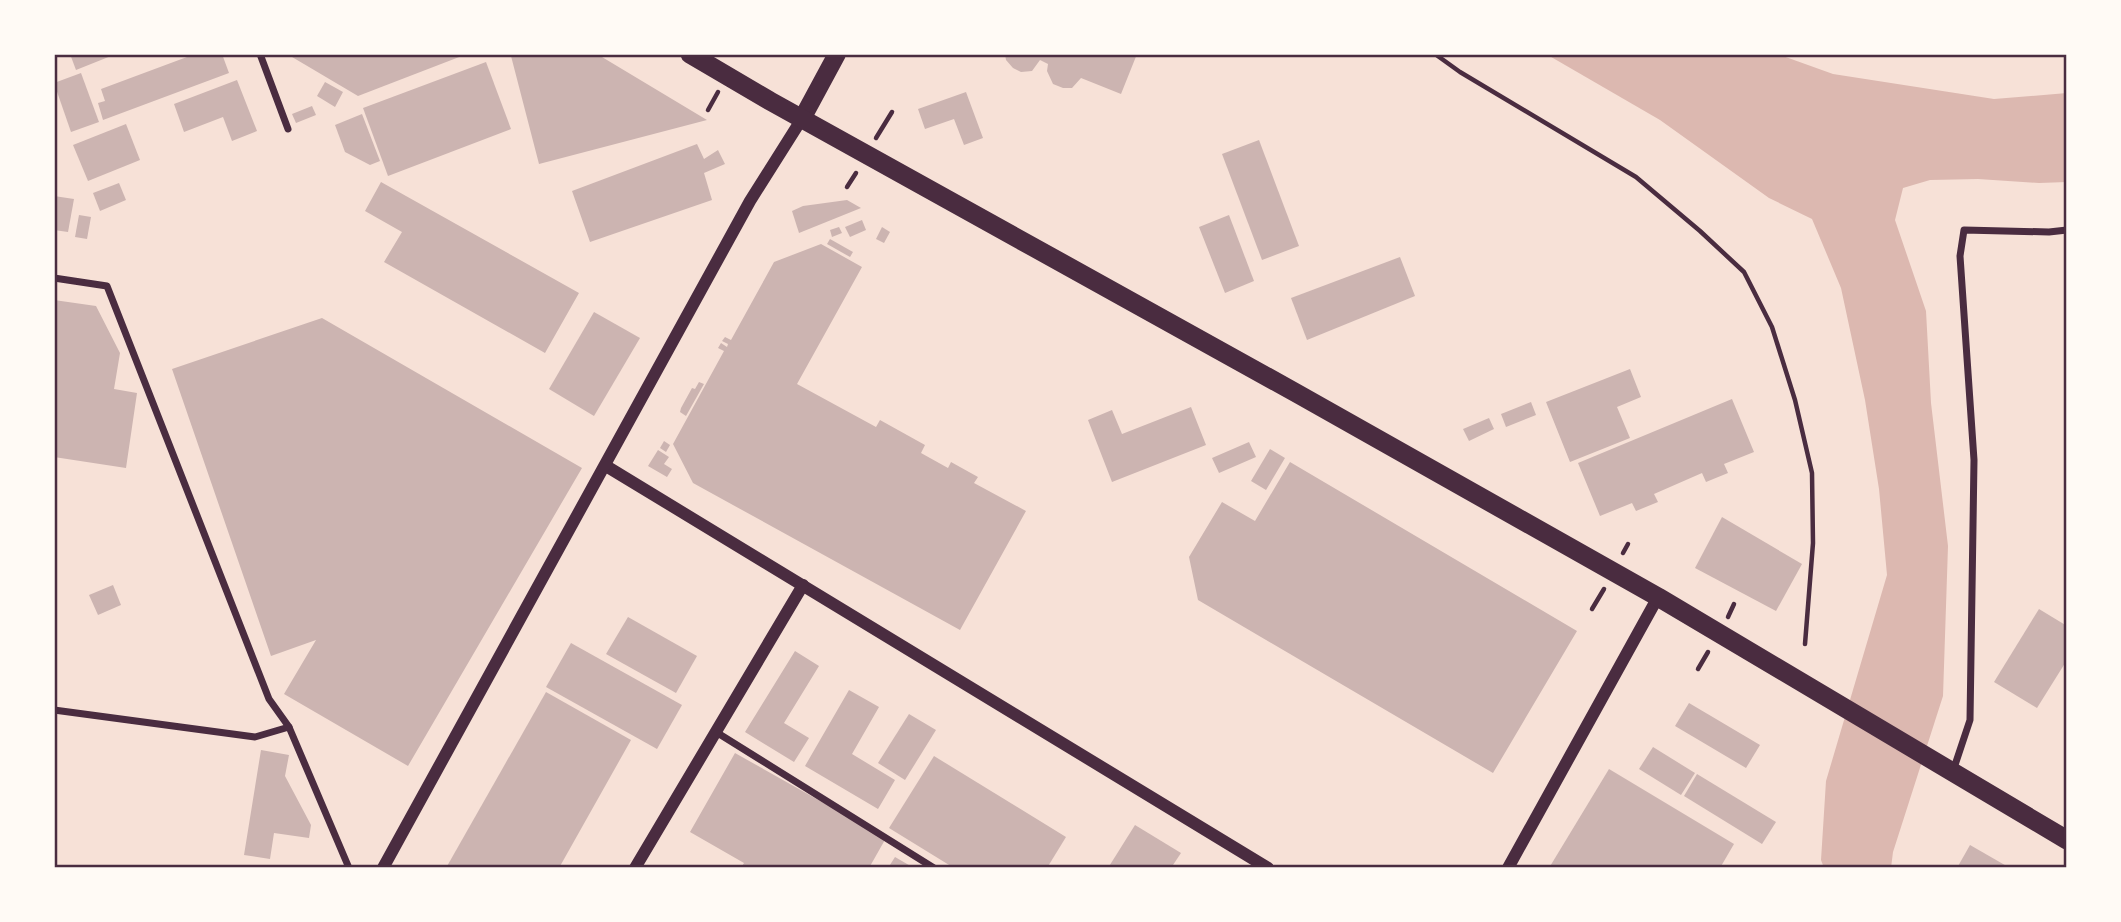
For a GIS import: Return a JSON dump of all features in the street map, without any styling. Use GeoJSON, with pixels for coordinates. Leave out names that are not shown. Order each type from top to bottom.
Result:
{"type":"FeatureCollection","features":[{"type":"Feature","properties":{"kind":"highway"},"geometry":{"type":"LineString","coordinates":[[690,54],[1658,597],[2067,840]]}},
{"type":"Feature","properties":{"kind":"main road"},"geometry":{"type":"LineString","coordinates":[[803,117],[837,54]]}},
{"type":"Feature","properties":{"kind":"street"},"geometry":{"type":"LineString","coordinates":[[260,54],[288,129]]}},
{"type":"Feature","properties":{"kind":"street"},"geometry":{"type":"LineString","coordinates":[[383,868],[750,201],[803,117]]}},
{"type":"Feature","properties":{"kind":"street"},"geometry":{"type":"LineString","coordinates":[[1946,768],[1970,720],[1974,460],[1960,256],[1964,230],[2067,230]]}},
{"type":"Feature","properties":{"kind":"street"},"geometry":{"type":"LineString","coordinates":[[54,278],[107,286],[269,699],[289,727],[349,868]]}},
{"type":"Feature","properties":{"kind":"street"},"geometry":{"type":"LineString","coordinates":[[606,466],[1268,868]]}},
{"type":"Feature","properties":{"kind":"street"},"geometry":{"type":"LineString","coordinates":[[635,868],[803,586]]}},
{"type":"Feature","properties":{"kind":"street"},"geometry":{"type":"LineString","coordinates":[[1508,868],[1658,597]]}},
{"type":"Feature","properties":{"kind":"street"},"geometry":{"type":"LineString","coordinates":[[54,710],[255,737],[289,727]]}},
{"type":"Feature","properties":{"kind":"street"},"geometry":{"type":"LineString","coordinates":[[716,732],[934,868]]}},
{"type":"Feature","properties":{"kind":"path"},"geometry":{"type":"LineString","coordinates":[[1434,54],[1636,177],[1744,272],[1772,327],[1795,400],[1812,473],[1813,544],[1805,644]]}},
{"type":"Feature","properties":{"kind":"shaded area"},"geometry":{"type":"Polygon","coordinates":[[[1546,54],[1777,54],[1833,74],[1994,99],[2067,93],[2067,182],[1930,180],[1903,188],[1895,220],[1926,311],[1931,403],[1948,546],[1943,696],[1893,852],[1891,868],[1824,868],[1821,860],[1826,781],[1887,575],[1879,489],[1865,400],[1841,288],[1812,219],[1769,198],[1660,120],[1546,54]]]}},
{"type":"Feature","properties":{"kind":"building"},"geometry":{"type":"Polygon","coordinates":[[[70,54],[116,54],[76,70],[70,54]]]}},
{"type":"Feature","properties":{"kind":"building"},"geometry":{"type":"Polygon","coordinates":[[[195,54],[222,54],[229,73],[103,120],[98,103],[105,101],[101,89],[195,54]]]}},
{"type":"Feature","properties":{"kind":"building"},"geometry":{"type":"Polygon","coordinates":[[[287,54],[467,54],[358,96],[287,54]]]}},
{"type":"Feature","properties":{"kind":"building"},"geometry":{"type":"Polygon","coordinates":[[[506,54],[597,54],[707,120],[539,164],[511,56],[506,54]]]}},
{"type":"Feature","properties":{"kind":"building"},"geometry":{"type":"Polygon","coordinates":[[[1005,54],[1137,54],[1121,94],[1081,78],[1072,88],[1063,88],[1053,84],[1047,71],[1048,64],[1040,60],[1032,71],[1021,72],[1013,68],[1006,60],[1005,54]]]}},
{"type":"Feature","properties":{"kind":"building"},"geometry":{"type":"Polygon","coordinates":[[[486,62],[511,129],[388,176],[363,108],[486,62]]]}},
{"type":"Feature","properties":{"kind":"building"},"geometry":{"type":"Polygon","coordinates":[[[81,73],[99,122],[71,132],[54,83],[81,73]]]}},
{"type":"Feature","properties":{"kind":"building"},"geometry":{"type":"Polygon","coordinates":[[[237,80],[257,131],[232,141],[223,117],[184,132],[174,104],[237,80]]]}},
{"type":"Feature","properties":{"kind":"building"},"geometry":{"type":"Polygon","coordinates":[[[325,82],[343,92],[335,107],[317,96],[325,82]]]}},
{"type":"Feature","properties":{"kind":"building"},"geometry":{"type":"Polygon","coordinates":[[[966,92],[983,138],[964,145],[954,119],[925,129],[918,109],[966,92]]]}},
{"type":"Feature","properties":{"kind":"building"},"geometry":{"type":"Polygon","coordinates":[[[312,106],[316,115],[296,123],[292,114],[312,106]]]}},
{"type":"Feature","properties":{"kind":"building"},"geometry":{"type":"Polygon","coordinates":[[[362,114],[380,161],[370,165],[345,152],[335,125],[362,114]]]}},
{"type":"Feature","properties":{"kind":"building"},"geometry":{"type":"Polygon","coordinates":[[[126,124],[140,160],[88,181],[73,145],[126,124]]]}},
{"type":"Feature","properties":{"kind":"building"},"geometry":{"type":"Polygon","coordinates":[[[1259,140],[1299,246],[1262,260],[1222,154],[1259,140]]]}},
{"type":"Feature","properties":{"kind":"building"},"geometry":{"type":"Polygon","coordinates":[[[697,144],[704,159],[718,150],[725,164],[704,173],[712,200],[590,242],[572,191],[697,144]]]}},
{"type":"Feature","properties":{"kind":"building"},"geometry":{"type":"Polygon","coordinates":[[[381,182],[579,293],[545,353],[384,262],[402,232],[365,211],[381,182]]]}},
{"type":"Feature","properties":{"kind":"building"},"geometry":{"type":"Polygon","coordinates":[[[119,183],[126,200],[100,211],[93,193],[119,183]]]}},
{"type":"Feature","properties":{"kind":"building"},"geometry":{"type":"Polygon","coordinates":[[[54,196],[74,199],[68,232],[54,230],[54,196]]]}},
{"type":"Feature","properties":{"kind":"building"},"geometry":{"type":"Polygon","coordinates":[[[847,200],[861,208],[799,233],[792,211],[803,206],[847,200]]]}},
{"type":"Feature","properties":{"kind":"building"},"geometry":{"type":"Polygon","coordinates":[[[79,215],[91,217],[87,239],[75,237],[79,215]]]}},
{"type":"Feature","properties":{"kind":"building"},"geometry":{"type":"Polygon","coordinates":[[[1229,215],[1254,281],[1225,293],[1199,227],[1229,215]]]}},
{"type":"Feature","properties":{"kind":"building"},"geometry":{"type":"Polygon","coordinates":[[[862,220],[866,230],[850,237],[845,227],[862,220]]]}},
{"type":"Feature","properties":{"kind":"building"},"geometry":{"type":"Polygon","coordinates":[[[839,227],[842,233],[832,237],[830,230],[839,227]]]}},
{"type":"Feature","properties":{"kind":"building"},"geometry":{"type":"Polygon","coordinates":[[[882,227],[890,232],[884,243],[876,239],[882,227]]]}},
{"type":"Feature","properties":{"kind":"building"},"geometry":{"type":"Polygon","coordinates":[[[830,239],[853,252],[850,257],[827,244],[830,239]]]}},
{"type":"Feature","properties":{"kind":"building"},"geometry":{"type":"Polygon","coordinates":[[[821,244],[862,267],[797,384],[876,427],[880,420],[925,445],[921,453],[948,468],[951,462],[978,477],[974,483],[1026,511],[960,630],[693,483],[673,444],[724,351],[718,348],[721,343],[727,347],[728,344],[722,341],[725,337],[731,340],[774,262],[821,244]]]}},
{"type":"Feature","properties":{"kind":"building"},"geometry":{"type":"Polygon","coordinates":[[[1400,257],[1415,296],[1307,340],[1291,298],[1400,257]]]}},
{"type":"Feature","properties":{"kind":"building"},"geometry":{"type":"Polygon","coordinates":[[[54,300],[96,306],[120,353],[114,389],[137,393],[126,468],[54,457],[54,300]]]}},
{"type":"Feature","properties":{"kind":"building"},"geometry":{"type":"Polygon","coordinates":[[[594,312],[640,338],[594,416],[549,389],[594,312]]]}},
{"type":"Feature","properties":{"kind":"building"},"geometry":{"type":"Polygon","coordinates":[[[322,318],[582,468],[408,766],[284,694],[316,640],[271,656],[172,369],[322,318]]]}},
{"type":"Feature","properties":{"kind":"building"},"geometry":{"type":"Polygon","coordinates":[[[1630,369],[1641,397],[1617,407],[1630,438],[1570,462],[1546,402],[1630,369]]]}},
{"type":"Feature","properties":{"kind":"building"},"geometry":{"type":"Polygon","coordinates":[[[699,382],[704,384],[686,416],[680,412],[681,408],[692,388],[695,389],[699,382]]]}},
{"type":"Feature","properties":{"kind":"building"},"geometry":{"type":"Polygon","coordinates":[[[1732,399],[1754,452],[1724,464],[1728,473],[1706,482],[1702,473],[1654,494],[1658,502],[1636,511],[1632,503],[1600,516],[1578,463],[1732,399]]]}},
{"type":"Feature","properties":{"kind":"building"},"geometry":{"type":"Polygon","coordinates":[[[1531,402],[1536,415],[1506,427],[1501,414],[1531,402]]]}},
{"type":"Feature","properties":{"kind":"building"},"geometry":{"type":"Polygon","coordinates":[[[1191,407],[1206,445],[1112,482],[1088,420],[1112,410],[1122,434],[1191,407]]]}},
{"type":"Feature","properties":{"kind":"building"},"geometry":{"type":"Polygon","coordinates":[[[1489,418],[1494,429],[1469,441],[1463,429],[1489,418]]]}},
{"type":"Feature","properties":{"kind":"building"},"geometry":{"type":"Polygon","coordinates":[[[664,441],[670,445],[666,452],[660,448],[664,441]]]}},
{"type":"Feature","properties":{"kind":"building"},"geometry":{"type":"Polygon","coordinates":[[[1249,442],[1256,457],[1219,473],[1212,458],[1249,442]]]}},
{"type":"Feature","properties":{"kind":"building"},"geometry":{"type":"Polygon","coordinates":[[[1270,449],[1285,458],[1266,490],[1251,481],[1270,449]]]}},
{"type":"Feature","properties":{"kind":"building"},"geometry":{"type":"Polygon","coordinates":[[[658,450],[669,457],[664,464],[672,469],[667,477],[648,466],[658,450]]]}},
{"type":"Feature","properties":{"kind":"building"},"geometry":{"type":"Polygon","coordinates":[[[1290,462],[1577,631],[1493,773],[1198,600],[1189,557],[1222,502],[1255,521],[1290,462]]]}},
{"type":"Feature","properties":{"kind":"building"},"geometry":{"type":"Polygon","coordinates":[[[1722,517],[1802,564],[1776,611],[1695,568],[1722,517]]]}},
{"type":"Feature","properties":{"kind":"building"},"geometry":{"type":"Polygon","coordinates":[[[113,585],[121,605],[98,615],[89,595],[113,585]]]}},
{"type":"Feature","properties":{"kind":"building"},"geometry":{"type":"Polygon","coordinates":[[[2039,609],[2067,626],[2067,660],[2037,708],[1994,682],[2039,609]]]}},
{"type":"Feature","properties":{"kind":"building"},"geometry":{"type":"Polygon","coordinates":[[[628,617],[697,656],[676,693],[606,654],[628,617]]]}},
{"type":"Feature","properties":{"kind":"building"},"geometry":{"type":"Polygon","coordinates":[[[571,643],[682,705],[657,749],[546,687],[571,643]]]}},
{"type":"Feature","properties":{"kind":"building"},"geometry":{"type":"Polygon","coordinates":[[[795,651],[819,666],[784,723],[809,738],[794,762],[745,732],[795,651]]]}},
{"type":"Feature","properties":{"kind":"building"},"geometry":{"type":"Polygon","coordinates":[[[849,690],[879,707],[852,754],[895,780],[878,809],[805,766],[849,690]]]}},
{"type":"Feature","properties":{"kind":"building"},"geometry":{"type":"Polygon","coordinates":[[[546,692],[631,740],[559,868],[446,868],[546,692]]]}},
{"type":"Feature","properties":{"kind":"building"},"geometry":{"type":"Polygon","coordinates":[[[1689,703],[1760,745],[1746,768],[1675,726],[1689,703]]]}},
{"type":"Feature","properties":{"kind":"building"},"geometry":{"type":"Polygon","coordinates":[[[909,714],[936,730],[905,780],[878,763],[909,714]]]}},
{"type":"Feature","properties":{"kind":"building"},"geometry":{"type":"Polygon","coordinates":[[[1653,747],[1695,773],[1681,795],[1639,769],[1653,747]]]}},
{"type":"Feature","properties":{"kind":"building"},"geometry":{"type":"Polygon","coordinates":[[[261,750],[289,755],[285,776],[311,825],[309,838],[274,833],[270,859],[244,855],[261,750]]]}},
{"type":"Feature","properties":{"kind":"building"},"geometry":{"type":"Polygon","coordinates":[[[735,753],[886,838],[869,868],[741,868],[744,863],[690,832],[735,753]]]}},
{"type":"Feature","properties":{"kind":"building"},"geometry":{"type":"Polygon","coordinates":[[[934,756],[1066,837],[1047,868],[954,868],[889,828],[934,756]]]}},
{"type":"Feature","properties":{"kind":"building"},"geometry":{"type":"Polygon","coordinates":[[[1609,769],[1734,844],[1720,868],[1549,868],[1609,769]]]}},
{"type":"Feature","properties":{"kind":"building"},"geometry":{"type":"Polygon","coordinates":[[[1697,774],[1776,822],[1762,844],[1684,796],[1697,774]]]}},
{"type":"Feature","properties":{"kind":"building"},"geometry":{"type":"Polygon","coordinates":[[[1135,825],[1181,853],[1171,868],[1108,868],[1135,825]]]}},
{"type":"Feature","properties":{"kind":"building"},"geometry":{"type":"Polygon","coordinates":[[[1970,845],[2010,868],[1957,868],[1970,845]]]}},
{"type":"Feature","properties":{"kind":"building"},"geometry":{"type":"Polygon","coordinates":[[[895,857],[914,868],[888,868],[895,857]]]}}]}
